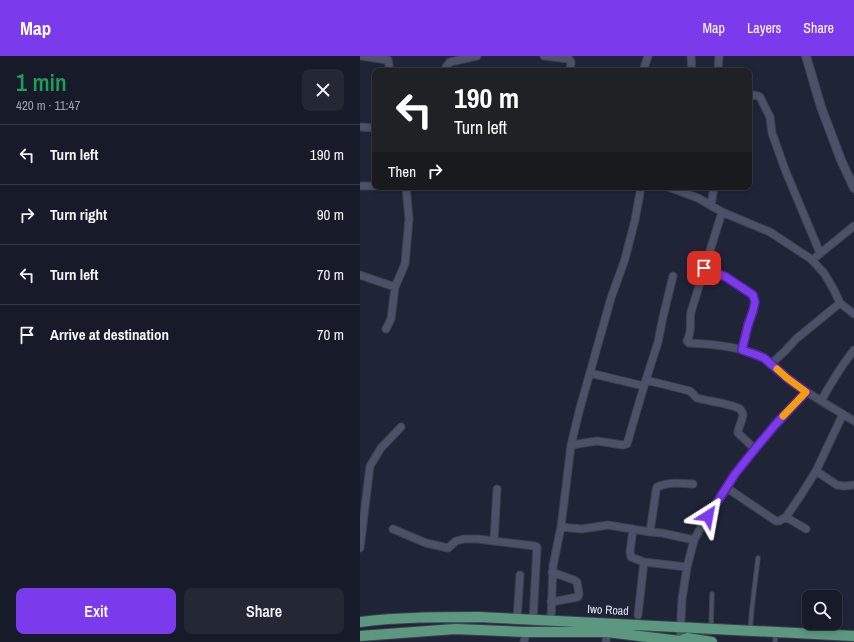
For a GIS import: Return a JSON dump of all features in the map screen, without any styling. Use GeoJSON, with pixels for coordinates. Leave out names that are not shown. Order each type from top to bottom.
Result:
{"type":"FeatureCollection","features":[{"type":"Feature","properties":{"kind":"main road","name":"Iwo Road"},"geometry":{"type":"LineString","coordinates":[[360,622],[387,618],[427,616],[478,617],[750,631],[776,637],[854,636]]}},
{"type":"Feature","properties":{"kind":"main road","name":"Iwo Road"},"geometry":{"type":"LineString","coordinates":[[360,636],[455,629],[525,637],[606,637],[712,642]]}},
{"type":"Feature","properties":{"kind":"street"},"geometry":{"type":"LineString","coordinates":[[360,56],[388,60],[389,68]]}},
{"type":"Feature","properties":{"kind":"street"},"geometry":{"type":"LineString","coordinates":[[446,68],[450,62],[477,56]]}},
{"type":"Feature","properties":{"kind":"street"},"geometry":{"type":"LineString","coordinates":[[544,56],[569,59],[572,62],[571,68]]}},
{"type":"Feature","properties":{"kind":"street"},"geometry":{"type":"LineString","coordinates":[[644,68],[648,56]]}},
{"type":"Feature","properties":{"kind":"street"},"geometry":{"type":"LineString","coordinates":[[691,56],[692,68]]}},
{"type":"Feature","properties":{"kind":"street"},"geometry":{"type":"LineString","coordinates":[[718,68],[719,56]]}},
{"type":"Feature","properties":{"kind":"street"},"geometry":{"type":"LineString","coordinates":[[806,56],[821,107],[841,160],[854,188]]}},
{"type":"Feature","properties":{"kind":"street"},"geometry":{"type":"LineString","coordinates":[[752,95],[760,97],[770,117],[772,133],[786,172],[820,253]]}},
{"type":"Feature","properties":{"kind":"street"},"geometry":{"type":"LineString","coordinates":[[360,126],[372,128]]}},
{"type":"Feature","properties":{"kind":"street"},"geometry":{"type":"LineString","coordinates":[[360,186],[372,186]]}},
{"type":"Feature","properties":{"kind":"street"},"geometry":{"type":"LineString","coordinates":[[386,329],[391,319],[395,287],[405,264],[409,219],[406,190]]}},
{"type":"Feature","properties":{"kind":"street"},"geometry":{"type":"LineString","coordinates":[[551,620],[552,566],[561,527],[571,445],[611,298],[625,259],[635,220],[640,190]]}},
{"type":"Feature","properties":{"kind":"street"},"geometry":{"type":"LineString","coordinates":[[678,190],[698,198],[722,212],[770,232],[811,259],[824,273],[840,303],[854,314]]}},
{"type":"Feature","properties":{"kind":"street"},"geometry":{"type":"LineString","coordinates":[[711,205],[714,190]]}},
{"type":"Feature","properties":{"kind":"street"},"geometry":{"type":"LineString","coordinates":[[722,212],[689,320],[691,327],[687,341],[689,343],[709,344],[742,350],[764,358],[806,392],[854,421]]}},
{"type":"Feature","properties":{"kind":"street"},"geometry":{"type":"LineString","coordinates":[[811,259],[854,226]]}},
{"type":"Feature","properties":{"kind":"street"},"geometry":{"type":"LineString","coordinates":[[704,268],[726,277],[753,295],[755,302],[742,350]]}},
{"type":"Feature","properties":{"kind":"street"},"geometry":{"type":"LineString","coordinates":[[360,275],[395,287]]}},
{"type":"Feature","properties":{"kind":"street"},"geometry":{"type":"LineString","coordinates":[[571,445],[597,441],[623,445],[627,444],[658,342],[673,276]]}},
{"type":"Feature","properties":{"kind":"street"},"geometry":{"type":"LineString","coordinates":[[771,364],[796,339],[840,303]]}},
{"type":"Feature","properties":{"kind":"street"},"geometry":{"type":"LineString","coordinates":[[821,401],[834,377],[854,350]]}},
{"type":"Feature","properties":{"kind":"street"},"geometry":{"type":"LineString","coordinates":[[590,373],[690,391],[697,398],[731,406],[741,410],[743,417],[738,433],[755,449]]}},
{"type":"Feature","properties":{"kind":"street"},"geometry":{"type":"LineString","coordinates":[[685,640],[681,628],[682,599],[687,567],[694,540],[735,474],[775,425],[806,392]]}},
{"type":"Feature","properties":{"kind":"street"},"geometry":{"type":"LineString","coordinates":[[727,488],[776,521],[786,517],[816,471],[843,414]]}},
{"type":"Feature","properties":{"kind":"street"},"geometry":{"type":"LineString","coordinates":[[360,548],[370,466],[381,448],[401,427]]}},
{"type":"Feature","properties":{"kind":"street"},"geometry":{"type":"LineString","coordinates":[[816,471],[837,485],[854,486]]}},
{"type":"Feature","properties":{"kind":"street"},"geometry":{"type":"LineString","coordinates":[[650,532],[657,488],[665,485],[680,483],[693,484]]}},
{"type":"Feature","properties":{"kind":"street"},"geometry":{"type":"LineString","coordinates":[[494,541],[497,489]]}},
{"type":"Feature","properties":{"kind":"street"},"geometry":{"type":"LineString","coordinates":[[786,517],[806,528]]}},
{"type":"Feature","properties":{"kind":"street"},"geometry":{"type":"LineString","coordinates":[[561,527],[582,529],[608,525],[650,532],[662,532],[694,540]]}},
{"type":"Feature","properties":{"kind":"street"},"geometry":{"type":"LineString","coordinates":[[393,529],[426,543],[448,548],[456,541],[464,539],[478,539],[537,547],[533,620]]}},
{"type":"Feature","properties":{"kind":"street"},"geometry":{"type":"LineString","coordinates":[[633,529],[630,556],[644,562],[687,567]]}},
{"type":"Feature","properties":{"kind":"street"},"geometry":{"type":"LineString","coordinates":[[638,615],[644,562]]}},
{"type":"Feature","properties":{"kind":"street"},"geometry":{"type":"LineString","coordinates":[[551,602],[578,597],[579,594],[577,582],[552,572]]}},
{"type":"Feature","properties":{"kind":"street"},"geometry":{"type":"LineString","coordinates":[[516,619],[520,575]]}},
{"type":"Feature","properties":{"kind":"lane"},"geometry":{"type":"LineString","coordinates":[[750,631],[758,558]]}},
{"type":"Feature","properties":{"kind":"lane"},"geometry":{"type":"LineString","coordinates":[[711,629],[712,594]]}},
{"type":"Feature","properties":{"kind":"slow traffic"},"geometry":{"type":"LineString","coordinates":[[777,369],[806,392],[783,416]]}},
{"type":"Feature","properties":{"kind":"route"},"geometry":{"type":"LineString","coordinates":[[704,268],[726,277],[753,295],[755,302],[742,350],[764,358],[806,392],[775,425],[735,474],[708,516]]}}]}
